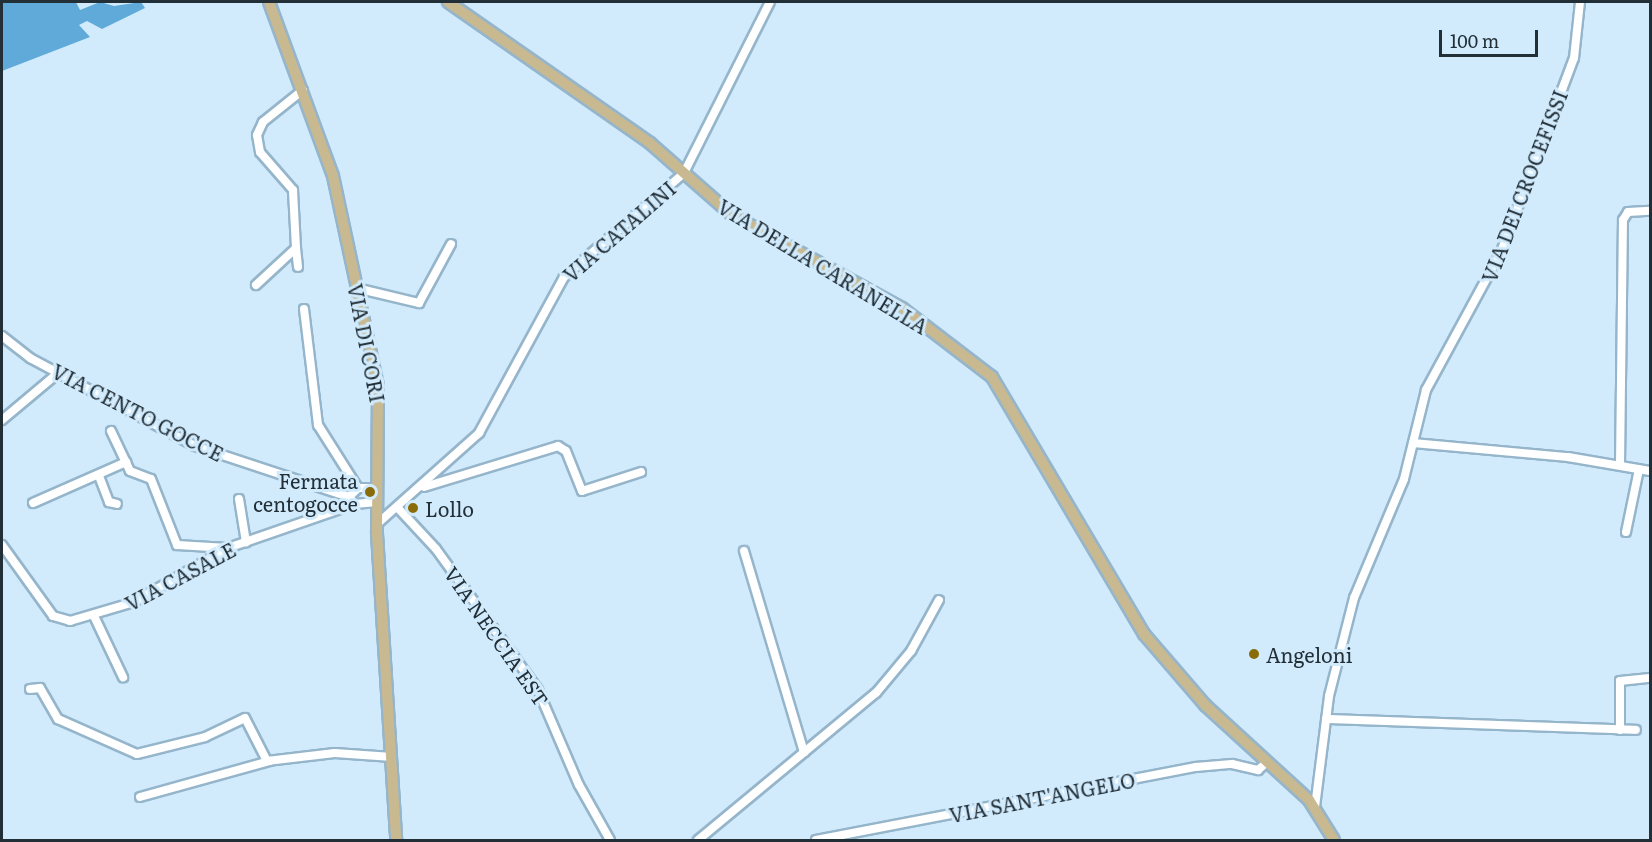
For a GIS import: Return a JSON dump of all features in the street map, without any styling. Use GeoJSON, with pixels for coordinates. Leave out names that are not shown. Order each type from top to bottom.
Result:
{"type":"FeatureCollection","features":[{"type":"Feature","properties":{"kind":"main road","name":"VIA DI CORI"},"geometry":{"type":"LineString","coordinates":[[269,2],[335,183],[380,396],[376,524],[396,840]]}},
{"type":"Feature","properties":{"kind":"main road","name":"VIA DELLA CARANELLA"},"geometry":{"type":"LineString","coordinates":[[448,2],[684,173],[738,219],[902,308],[992,377],[1138,626],[1198,698],[1315,807],[1334,840]]}},
{"type":"Feature","properties":{"kind":"street","name":"VIA CATALINI"},"geometry":{"type":"LineString","coordinates":[[376,524],[420,489],[482,429],[561,281],[684,173],[770,2]]}},
{"type":"Feature","properties":{"kind":"street","name":"VIA DEI CROCEFISSI"},"geometry":{"type":"LineString","coordinates":[[1315,807],[1326,719],[1354,598],[1401,487],[1426,390],[1501,252],[1574,58],[1580,2]]}},
{"type":"Feature","properties":{"kind":"street"},"geometry":{"type":"LineString","coordinates":[[298,267],[292,188],[262,155],[256,140],[263,122],[303,90]]}},
{"type":"Feature","properties":{"kind":"street"},"geometry":{"type":"LineString","coordinates":[[1620,464],[1623,220],[1628,212],[1650,211]]}},
{"type":"Feature","properties":{"kind":"street"},"geometry":{"type":"LineString","coordinates":[[356,288],[421,303],[451,244]]}},
{"type":"Feature","properties":{"kind":"street"},"geometry":{"type":"LineString","coordinates":[[256,285],[296,248]]}},
{"type":"Feature","properties":{"kind":"street"},"geometry":{"type":"LineString","coordinates":[[304,309],[318,425],[358,488]]}},
{"type":"Feature","properties":{"kind":"street","name":"VIA CENTO GOCCE"},"geometry":{"type":"LineString","coordinates":[[2,336],[58,373],[201,448],[352,500]]}},
{"type":"Feature","properties":{"kind":"street"},"geometry":{"type":"LineString","coordinates":[[2,420],[58,373]]}},
{"type":"Feature","properties":{"kind":"street"},"geometry":{"type":"LineString","coordinates":[[111,431],[132,472],[151,479],[178,546],[228,548]]}},
{"type":"Feature","properties":{"kind":"street"},"geometry":{"type":"LineString","coordinates":[[1413,443],[1620,464],[1650,471]]}},
{"type":"Feature","properties":{"kind":"street"},"geometry":{"type":"LineString","coordinates":[[420,489],[558,446],[566,450],[582,491],[641,472]]}},
{"type":"Feature","properties":{"kind":"street"},"geometry":{"type":"LineString","coordinates":[[33,503],[99,476],[126,462]]}},
{"type":"Feature","properties":{"kind":"street"},"geometry":{"type":"LineString","coordinates":[[1626,532],[1640,468]]}},
{"type":"Feature","properties":{"kind":"street"},"geometry":{"type":"LineString","coordinates":[[99,476],[109,502],[117,504]]}},
{"type":"Feature","properties":{"kind":"street"},"geometry":{"type":"LineString","coordinates":[[358,488],[378,488]]}},
{"type":"Feature","properties":{"kind":"street"},"geometry":{"type":"LineString","coordinates":[[358,488],[352,500],[377,502]]}},
{"type":"Feature","properties":{"kind":"street"},"geometry":{"type":"LineString","coordinates":[[239,499],[246,542]]}},
{"type":"Feature","properties":{"kind":"street","name":"VIA CASALE"},"geometry":{"type":"LineString","coordinates":[[2,544],[54,617],[67,621],[94,616],[134,602],[228,548],[352,500]]}},
{"type":"Feature","properties":{"kind":"street","name":"VIA NECCIA EST"},"geometry":{"type":"LineString","coordinates":[[397,507],[436,549],[538,690],[579,785],[610,840]]}},
{"type":"Feature","properties":{"kind":"street"},"geometry":{"type":"LineString","coordinates":[[744,551],[804,752]]}},
{"type":"Feature","properties":{"kind":"street"},"geometry":{"type":"LineString","coordinates":[[698,840],[892,675],[939,600]]}},
{"type":"Feature","properties":{"kind":"street"},"geometry":{"type":"LineString","coordinates":[[94,616],[123,677]]}},
{"type":"Feature","properties":{"kind":"street"},"geometry":{"type":"LineString","coordinates":[[1620,730],[1620,681],[1650,678]]}},
{"type":"Feature","properties":{"kind":"street"},"geometry":{"type":"LineString","coordinates":[[30,689],[40,688],[58,719],[136,754],[205,737],[247,718],[259,754],[270,761]]}},
{"type":"Feature","properties":{"kind":"street"},"geometry":{"type":"LineString","coordinates":[[1326,719],[1636,730]]}},
{"type":"Feature","properties":{"kind":"street"},"geometry":{"type":"LineString","coordinates":[[140,797],[270,761],[335,753],[392,757]]}},
{"type":"Feature","properties":{"kind":"street","name":"VIA SANT'ANGELO"},"geometry":{"type":"LineString","coordinates":[[816,840],[1197,767],[1235,764],[1258,770],[1266,763]]}},
{"type":"Feature","properties":{"kind":"shaded area"},"geometry":{"type":"Polygon","coordinates":[[[2,2],[76,2],[80,10],[100,2],[114,6],[141,2],[145,8],[102,29],[87,21],[79,25],[90,37],[2,71],[2,2]]]}},
{"type":"Feature","properties":{"kind":"place","name":"Fermata centogocce"},"geometry":{"type":"Point","coordinates":[370,492]}},
{"type":"Feature","properties":{"kind":"place","name":"Lollo"},"geometry":{"type":"Point","coordinates":[413,508]}},
{"type":"Feature","properties":{"kind":"place","name":"Angeloni"},"geometry":{"type":"Point","coordinates":[1254,654]}}]}
